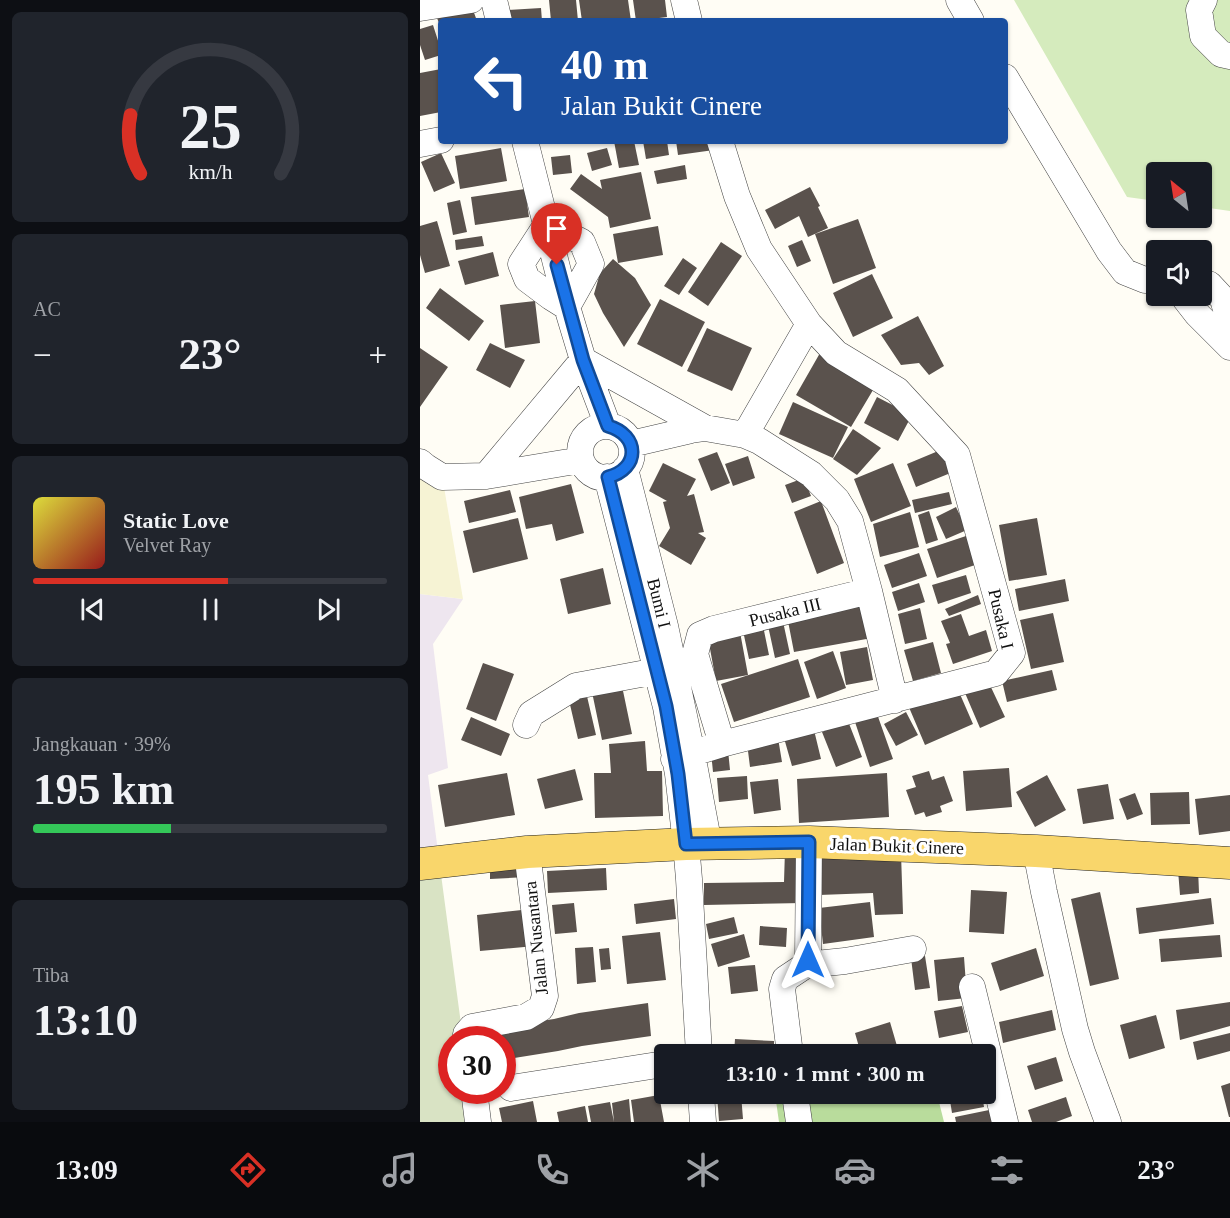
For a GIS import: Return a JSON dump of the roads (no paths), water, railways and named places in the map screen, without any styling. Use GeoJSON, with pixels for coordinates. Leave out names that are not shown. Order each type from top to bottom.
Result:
{"type":"FeatureCollection","features":[{"type":"Feature","properties":{"kind":"main road","name":"Jalan Bukit Cinere"},"geometry":{"type":"LineString","coordinates":[[420,858],[698,844],[809,842],[1036,851],[1230,863]]}},
{"type":"Feature","properties":{"kind":"street"},"geometry":{"type":"LineString","coordinates":[[420,8],[471,0]]}},
{"type":"Feature","properties":{"kind":"street"},"geometry":{"type":"LineString","coordinates":[[494,0],[498,18]]}},
{"type":"Feature","properties":{"kind":"street"},"geometry":{"type":"LineString","coordinates":[[684,0],[688,18]]}},
{"type":"Feature","properties":{"kind":"street"},"geometry":{"type":"LineString","coordinates":[[959,0],[969,18]]}},
{"type":"Feature","properties":{"kind":"street"},"geometry":{"type":"LineString","coordinates":[[1204,0],[1199,10],[1203,36],[1221,54],[1230,56]]}},
{"type":"Feature","properties":{"kind":"street"},"geometry":{"type":"LineString","coordinates":[[1008,82],[1109,251],[1125,272],[1146,280]]}},
{"type":"Feature","properties":{"kind":"street"},"geometry":{"type":"LineString","coordinates":[[420,144],[438,141]]}},
{"type":"Feature","properties":{"kind":"street"},"geometry":{"type":"LineString","coordinates":[[526,144],[567,307],[583,360],[608,426]]}},
{"type":"Feature","properties":{"kind":"street"},"geometry":{"type":"LineString","coordinates":[[721,144],[737,196],[759,249],[813,329],[752,438]]}},
{"type":"Feature","properties":{"kind":"street"},"geometry":{"type":"LineString","coordinates":[[547,224],[521,264],[526,279],[567,307]]}},
{"type":"Feature","properties":{"kind":"street"},"geometry":{"type":"LineString","coordinates":[[1212,287],[1223,299],[1230,323]]}},
{"type":"Feature","properties":{"kind":"street"},"geometry":{"type":"LineString","coordinates":[[1191,306],[1230,347]]}},
{"type":"Feature","properties":{"kind":"street","name":"Pusaka I"},"geometry":{"type":"LineString","coordinates":[[683,756],[996,673],[1012,653],[957,455],[897,390],[836,353],[813,329]]}},
{"type":"Feature","properties":{"kind":"street"},"geometry":{"type":"LineString","coordinates":[[583,360],[705,428],[752,438],[811,474],[837,500],[850,521],[895,700]]}},
{"type":"Feature","properties":{"kind":"street"},"geometry":{"type":"LineString","coordinates":[[486,476],[583,360]]}},
{"type":"Feature","properties":{"kind":"street"},"geometry":{"type":"LineString","coordinates":[[608,426],[626,435],[631,444],[632,453],[630,462],[616,473],[599,477],[585,468],[580,450],[589,432],[598,427],[608,426]]}},
{"type":"Feature","properties":{"kind":"street"},"geometry":{"type":"LineString","coordinates":[[631,444],[705,428]]}},
{"type":"Feature","properties":{"kind":"street"},"geometry":{"type":"LineString","coordinates":[[420,462],[442,477],[486,476],[581,460]]}},
{"type":"Feature","properties":{"kind":"street","name":"Bumi I"},"geometry":{"type":"LineString","coordinates":[[616,473],[657,671],[683,756]]}},
{"type":"Feature","properties":{"kind":"street","name":"Bumi I"},"geometry":{"type":"LineString","coordinates":[[616,473],[665,626],[698,844],[699,1044]]}},
{"type":"Feature","properties":{"kind":"street","name":"Pusaka III"},"geometry":{"type":"LineString","coordinates":[[722,744],[695,654],[700,635],[869,591]]}},
{"type":"Feature","properties":{"kind":"street"},"geometry":{"type":"LineString","coordinates":[[526,725],[531,714],[576,687],[657,671]]}},
{"type":"Feature","properties":{"kind":"street"},"geometry":{"type":"LineString","coordinates":[[806,965],[808,960],[809,842]]}},
{"type":"Feature","properties":{"kind":"street"},"geometry":{"type":"LineString","coordinates":[[1036,851],[1075,1029],[1108,1122]]}},
{"type":"Feature","properties":{"kind":"street","name":"Jalan Nusantara"},"geometry":{"type":"LineString","coordinates":[[477,1026],[526,1017],[542,1008],[545,996],[527,852]]}},
{"type":"Feature","properties":{"kind":"street"},"geometry":{"type":"LineString","coordinates":[[789,1044],[782,989],[785,979],[806,965],[845,961],[913,949]]}},
{"type":"Feature","properties":{"kind":"street"},"geometry":{"type":"LineString","coordinates":[[972,987],[1005,1122]]}},
{"type":"Feature","properties":{"kind":"street"},"geometry":{"type":"LineString","coordinates":[[516,1087],[654,1066]]}},
{"type":"Feature","properties":{"kind":"street"},"geometry":{"type":"LineString","coordinates":[[476,1104],[478,1122]]}},
{"type":"Feature","properties":{"kind":"street"},"geometry":{"type":"LineString","coordinates":[[702,1104],[703,1122]]}},
{"type":"Feature","properties":{"kind":"street"},"geometry":{"type":"LineString","coordinates":[[796,1104],[799,1122]]}}]}
